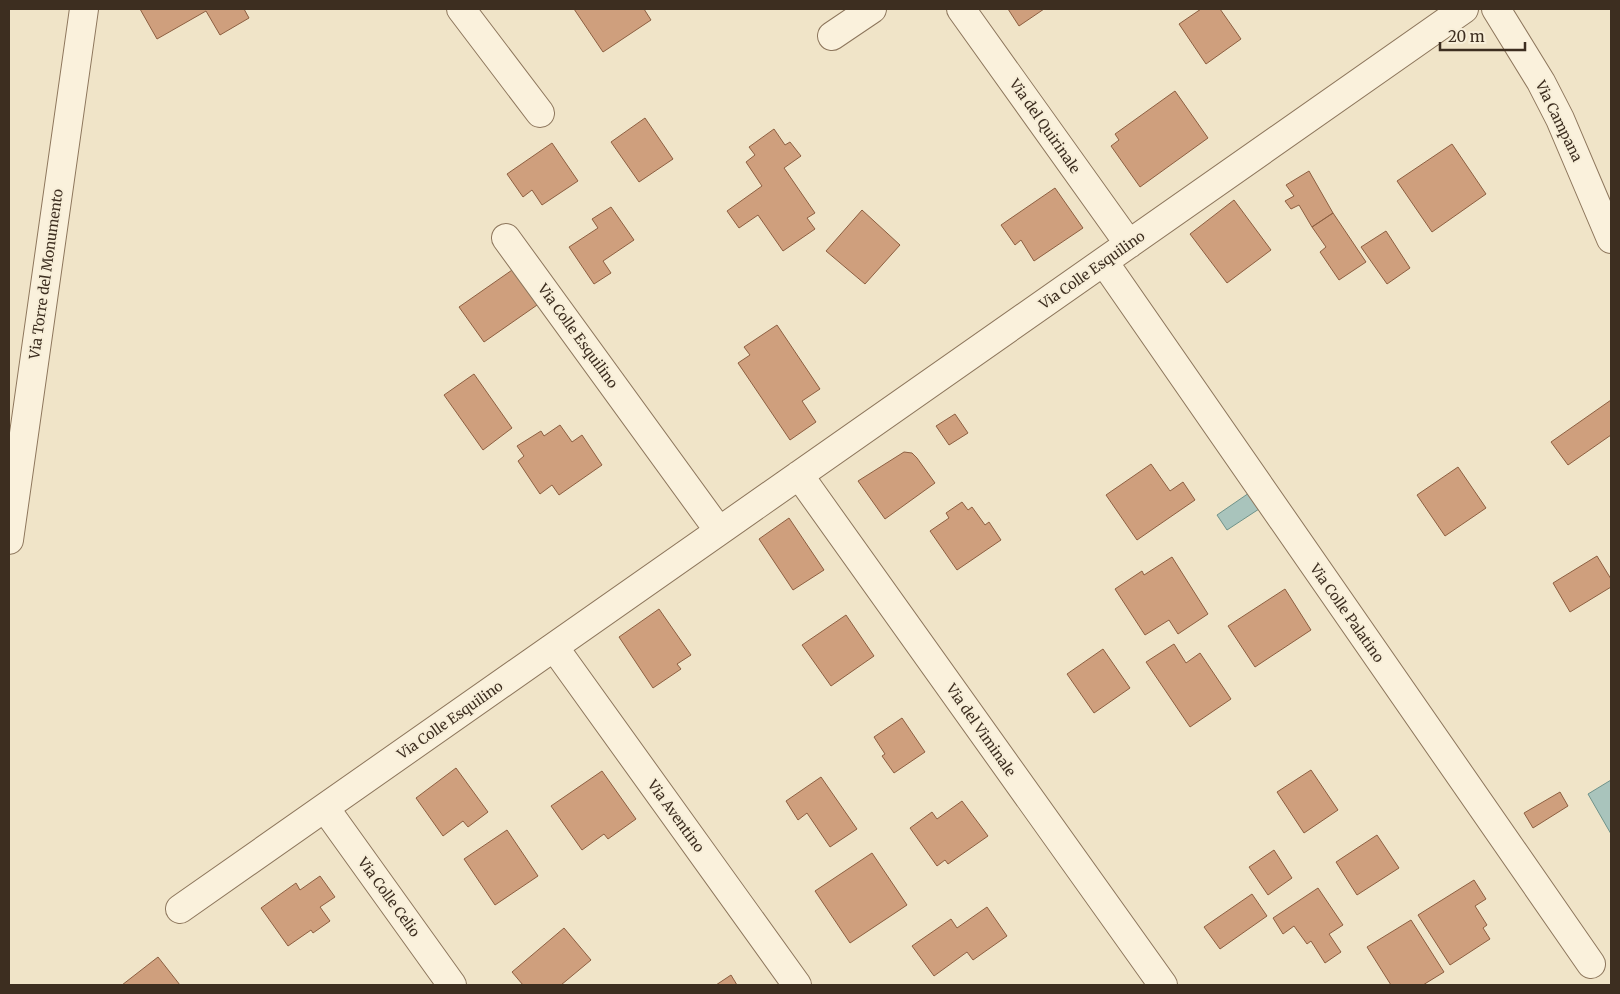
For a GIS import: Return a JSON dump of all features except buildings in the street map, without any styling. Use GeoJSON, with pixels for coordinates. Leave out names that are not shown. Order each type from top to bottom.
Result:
{"type":"FeatureCollection","features":[{"type":"Feature","properties":{"kind":"street","name":"Via Torre del Monumento"},"geometry":{"type":"LineString","coordinates":[[9,540],[84,9]]}},
{"type":"Feature","properties":{"kind":"street"},"geometry":{"type":"LineString","coordinates":[[461,9],[540,113]]}},
{"type":"Feature","properties":{"kind":"street"},"geometry":{"type":"LineString","coordinates":[[832,36],[872,9]]}},
{"type":"Feature","properties":{"kind":"street","name":"Via del Quirinale"},"geometry":{"type":"LineString","coordinates":[[961,9],[1129,244]]}},
{"type":"Feature","properties":{"kind":"street","name":"Via Colle Esquilino"},"geometry":{"type":"LineString","coordinates":[[180,909],[1464,9]]}},
{"type":"Feature","properties":{"kind":"street","name":"Via Campana"},"geometry":{"type":"LineString","coordinates":[[1496,9],[1534,70],[1560,119],[1611,239]]}},
{"type":"Feature","properties":{"kind":"street","name":"Via Colle Esquilino"},"geometry":{"type":"LineString","coordinates":[[506,238],[719,531]]}},
{"type":"Feature","properties":{"kind":"street","name":"Via Colle Palatino"},"geometry":{"type":"LineString","coordinates":[[1104,262],[1591,964]]}},
{"type":"Feature","properties":{"kind":"street","name":"Via del Viminale"},"geometry":{"type":"LineString","coordinates":[[799,475],[1163,985]]}},
{"type":"Feature","properties":{"kind":"street","name":"Via Aventino"},"geometry":{"type":"LineString","coordinates":[[554,647],[798,985]]}},
{"type":"Feature","properties":{"kind":"street","name":"Via Colle Celio"},"geometry":{"type":"LineString","coordinates":[[325,808],[452,985]]}},
{"type":"Feature","properties":{"kind":"water"},"geometry":{"type":"Polygon","coordinates":[[[1249,493],[1259,509],[1227,530],[1217,515],[1249,493]]]}},
{"type":"Feature","properties":{"kind":"water"},"geometry":{"type":"Polygon","coordinates":[[[1611,780],[1611,834],[1588,794],[1611,780]]]}}]}
